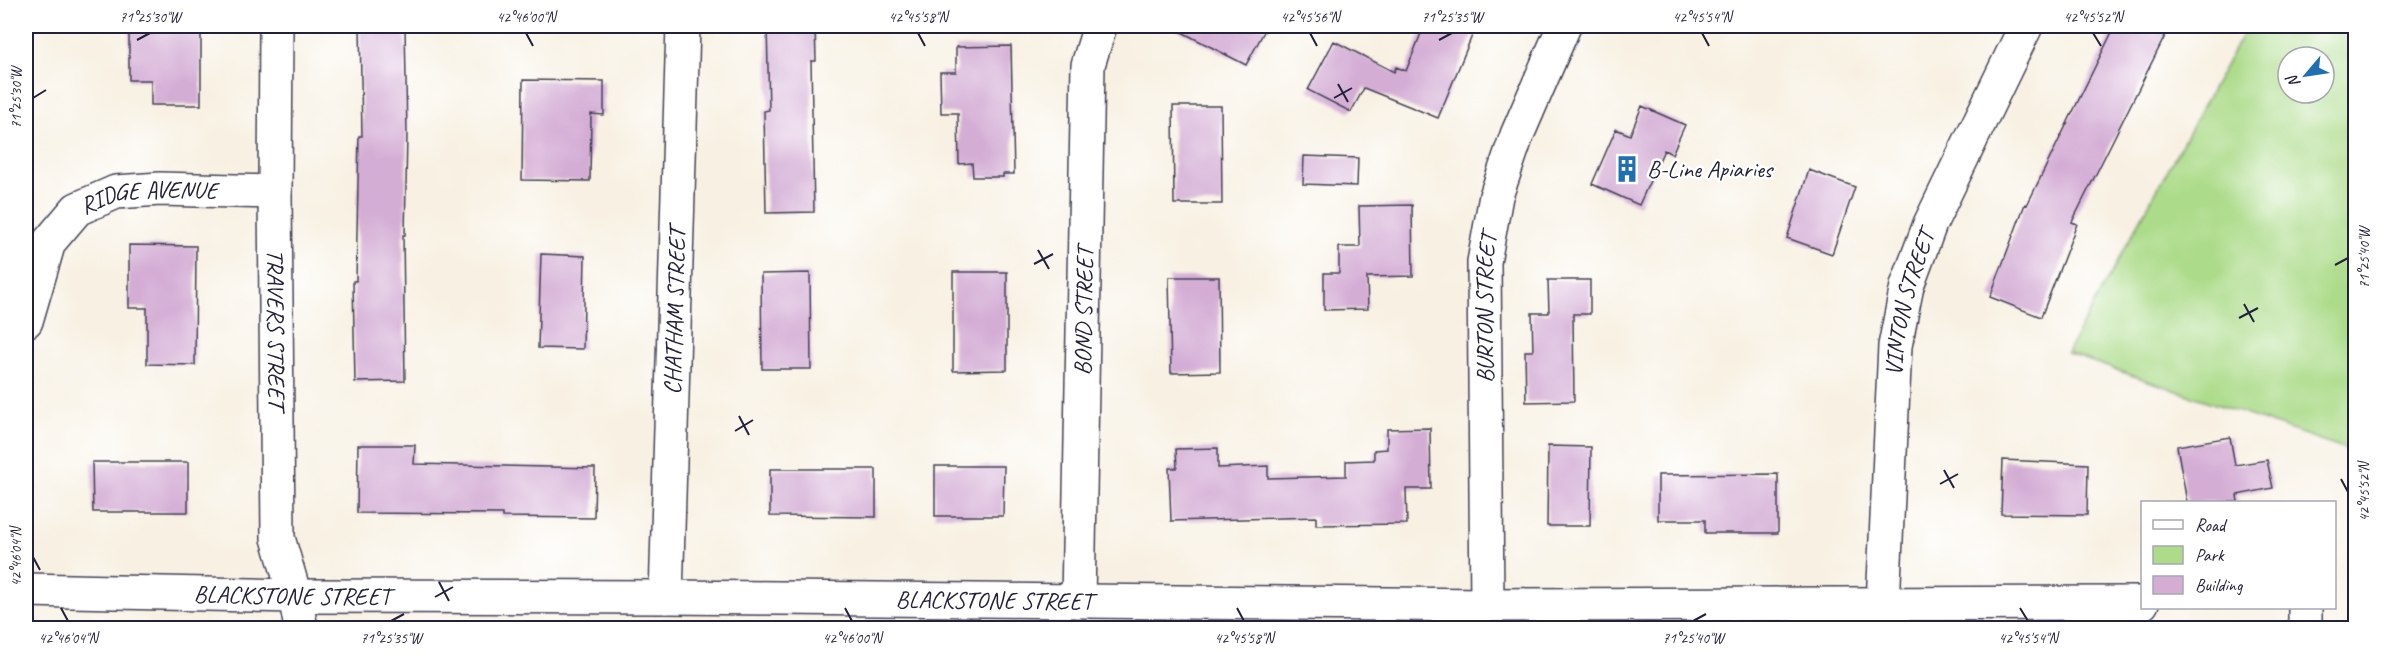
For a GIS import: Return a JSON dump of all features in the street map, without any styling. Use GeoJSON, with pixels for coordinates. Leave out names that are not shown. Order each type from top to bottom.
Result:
{"type":"FeatureCollection","features":[{"type":"Feature","properties":{"kind":"street","name":"TRAVERS STREET"},"geometry":{"type":"LineString","coordinates":[[276,26],[278,538],[295,596],[301,628]]}},
{"type":"Feature","properties":{"kind":"street","name":"CHATHAM STREET"},"geometry":{"type":"LineString","coordinates":[[666,597],[683,26]]}},
{"type":"Feature","properties":{"kind":"street","name":"BOND STREET"},"geometry":{"type":"LineString","coordinates":[[1078,601],[1088,65],[1100,26]]}},
{"type":"Feature","properties":{"kind":"street","name":"BURTON STREET"},"geometry":{"type":"LineString","coordinates":[[1487,605],[1484,262],[1496,196],[1517,135],[1564,26]]}},
{"type":"Feature","properties":{"kind":"street","name":"VINTON STREET"},"geometry":{"type":"LineString","coordinates":[[1883,604],[1895,346],[1906,286],[1930,224],[2026,26]]}},
{"type":"Feature","properties":{"kind":"street","name":"RIDGE AVENUE"},"geometry":{"type":"LineString","coordinates":[[26,321],[49,242],[77,209],[116,192],[160,189],[275,192]]}},
{"type":"Feature","properties":{"kind":"street","name":"BLACKSTONE STREET"},"geometry":{"type":"LineString","coordinates":[[26,590],[295,596],[1078,601],[1133,615],[1487,605],[2141,603]]}},
{"type":"Feature","properties":{"kind":"street"},"geometry":{"type":"LineString","coordinates":[[2305,609],[2305,628]]}},
{"type":"Feature","properties":{"kind":"green space"},"geometry":{"type":"Polygon","coordinates":[[[2247,26],[2355,26],[2355,452],[2067,353],[2247,26]]]}},
{"type":"Feature","properties":{"kind":"building"},"geometry":{"type":"Polygon","coordinates":[[[129,26],[201,26],[201,105],[151,105],[151,80],[129,80],[129,26]]]}},
{"type":"Feature","properties":{"kind":"building"},"geometry":{"type":"Polygon","coordinates":[[[360,26],[405,26],[407,135],[405,235],[403,235],[405,381],[355,382],[353,281],[356,281],[359,136],[362,136],[360,26]]]}},
{"type":"Feature","properties":{"kind":"building"},"geometry":{"type":"Polygon","coordinates":[[[767,26],[815,26],[816,61],[811,61],[814,212],[766,213],[764,111],[769,110],[767,26]]]}},
{"type":"Feature","properties":{"kind":"building"},"geometry":{"type":"Polygon","coordinates":[[[1170,26],[1267,26],[1246,65],[1170,26]]]}},
{"type":"Feature","properties":{"kind":"building"},"geometry":{"type":"Polygon","coordinates":[[[1424,26],[1476,26],[1438,118],[1364,88],[1351,112],[1308,90],[1334,41],[1394,72],[1396,67],[1406,71],[1424,26]]]}},
{"type":"Feature","properties":{"kind":"building"},"geometry":{"type":"Polygon","coordinates":[[[2115,26],[2170,26],[2072,222],[2077,224],[2041,317],[1990,297],[2025,204],[2027,205],[2115,26]]]}},
{"type":"Feature","properties":{"kind":"building"},"geometry":{"type":"Polygon","coordinates":[[[1011,46],[1014,174],[1003,174],[1003,177],[973,177],[972,163],[959,164],[958,113],[941,113],[940,72],[956,72],[956,47],[1011,46]]]}},
{"type":"Feature","properties":{"kind":"building"},"geometry":{"type":"Polygon","coordinates":[[[523,80],[604,81],[604,115],[591,114],[590,181],[522,180],[523,80]]]}},
{"type":"Feature","properties":{"kind":"building"},"geometry":{"type":"Polygon","coordinates":[[[1173,106],[1221,106],[1222,204],[1174,204],[1173,106]]]}},
{"type":"Feature","properties":{"kind":"building","name":"B-Line Apiaries"},"geometry":{"type":"Polygon","coordinates":[[[1642,106],[1685,125],[1672,154],[1664,150],[1639,205],[1592,184],[1616,129],[1630,135],[1642,106]]]}},
{"type":"Feature","properties":{"kind":"building"},"geometry":{"type":"Polygon","coordinates":[[[1304,156],[1358,158],[1357,186],[1303,184],[1304,156]]]}},
{"type":"Feature","properties":{"kind":"building"},"geometry":{"type":"Polygon","coordinates":[[[1809,170],[1855,187],[1832,254],[1787,238],[1809,170]]]}},
{"type":"Feature","properties":{"kind":"building"},"geometry":{"type":"Polygon","coordinates":[[[1412,205],[1413,276],[1367,277],[1368,309],[1324,310],[1324,273],[1339,273],[1339,247],[1360,247],[1359,206],[1412,205]]]}},
{"type":"Feature","properties":{"kind":"building"},"geometry":{"type":"Polygon","coordinates":[[[129,245],[196,246],[195,365],[147,364],[147,308],[129,308],[129,245]]]}},
{"type":"Feature","properties":{"kind":"building"},"geometry":{"type":"Polygon","coordinates":[[[541,254],[585,256],[583,349],[538,348],[541,254]]]}},
{"type":"Feature","properties":{"kind":"building"},"geometry":{"type":"Polygon","coordinates":[[[953,272],[1007,272],[1007,370],[953,371],[953,272]]]}},
{"type":"Feature","properties":{"kind":"building"},"geometry":{"type":"Polygon","coordinates":[[[810,273],[811,369],[762,369],[761,274],[810,273]]]}},
{"type":"Feature","properties":{"kind":"building"},"geometry":{"type":"Polygon","coordinates":[[[1169,277],[1219,277],[1220,372],[1171,373],[1169,277]]]}},
{"type":"Feature","properties":{"kind":"building"},"geometry":{"type":"Polygon","coordinates":[[[1548,280],[1590,280],[1590,314],[1573,314],[1574,401],[1526,402],[1525,351],[1533,351],[1532,313],[1549,313],[1548,280]]]}},
{"type":"Feature","properties":{"kind":"building"},"geometry":{"type":"Polygon","coordinates":[[[1430,428],[1431,489],[1406,489],[1407,524],[1316,525],[1316,517],[1171,521],[1169,468],[1177,468],[1176,449],[1218,448],[1218,468],[1268,466],[1268,478],[1346,476],[1346,461],[1374,460],[1374,450],[1387,449],[1387,429],[1430,428]]]}},
{"type":"Feature","properties":{"kind":"building"},"geometry":{"type":"Polygon","coordinates":[[[2230,437],[2235,465],[2267,460],[2273,488],[2237,495],[2238,501],[2187,501],[2177,446],[2230,437]]]}},
{"type":"Feature","properties":{"kind":"building"},"geometry":{"type":"Polygon","coordinates":[[[358,445],[415,445],[414,464],[595,468],[594,518],[502,517],[502,514],[357,513],[358,445]]]}},
{"type":"Feature","properties":{"kind":"building"},"geometry":{"type":"Polygon","coordinates":[[[1548,446],[1591,447],[1590,526],[1547,526],[1548,446]]]}},
{"type":"Feature","properties":{"kind":"building"},"geometry":{"type":"Polygon","coordinates":[[[2003,460],[2088,464],[2087,515],[2001,514],[2003,460]]]}},
{"type":"Feature","properties":{"kind":"building"},"geometry":{"type":"Polygon","coordinates":[[[92,462],[188,462],[188,512],[93,512],[92,462]]]}},
{"type":"Feature","properties":{"kind":"building"},"geometry":{"type":"Polygon","coordinates":[[[935,466],[1004,466],[1003,516],[935,516],[935,466]]]}},
{"type":"Feature","properties":{"kind":"building"},"geometry":{"type":"Polygon","coordinates":[[[770,469],[876,469],[876,517],[770,516],[770,469]]]}},
{"type":"Feature","properties":{"kind":"building"},"geometry":{"type":"Polygon","coordinates":[[[1778,474],[1778,533],[1705,533],[1705,520],[1658,520],[1658,475],[1778,474]]]}},
{"type":"Feature","properties":{"kind":"place","name":"B-Line Apiaries"},"geometry":{"type":"Point","coordinates":[1627,169]}}]}
